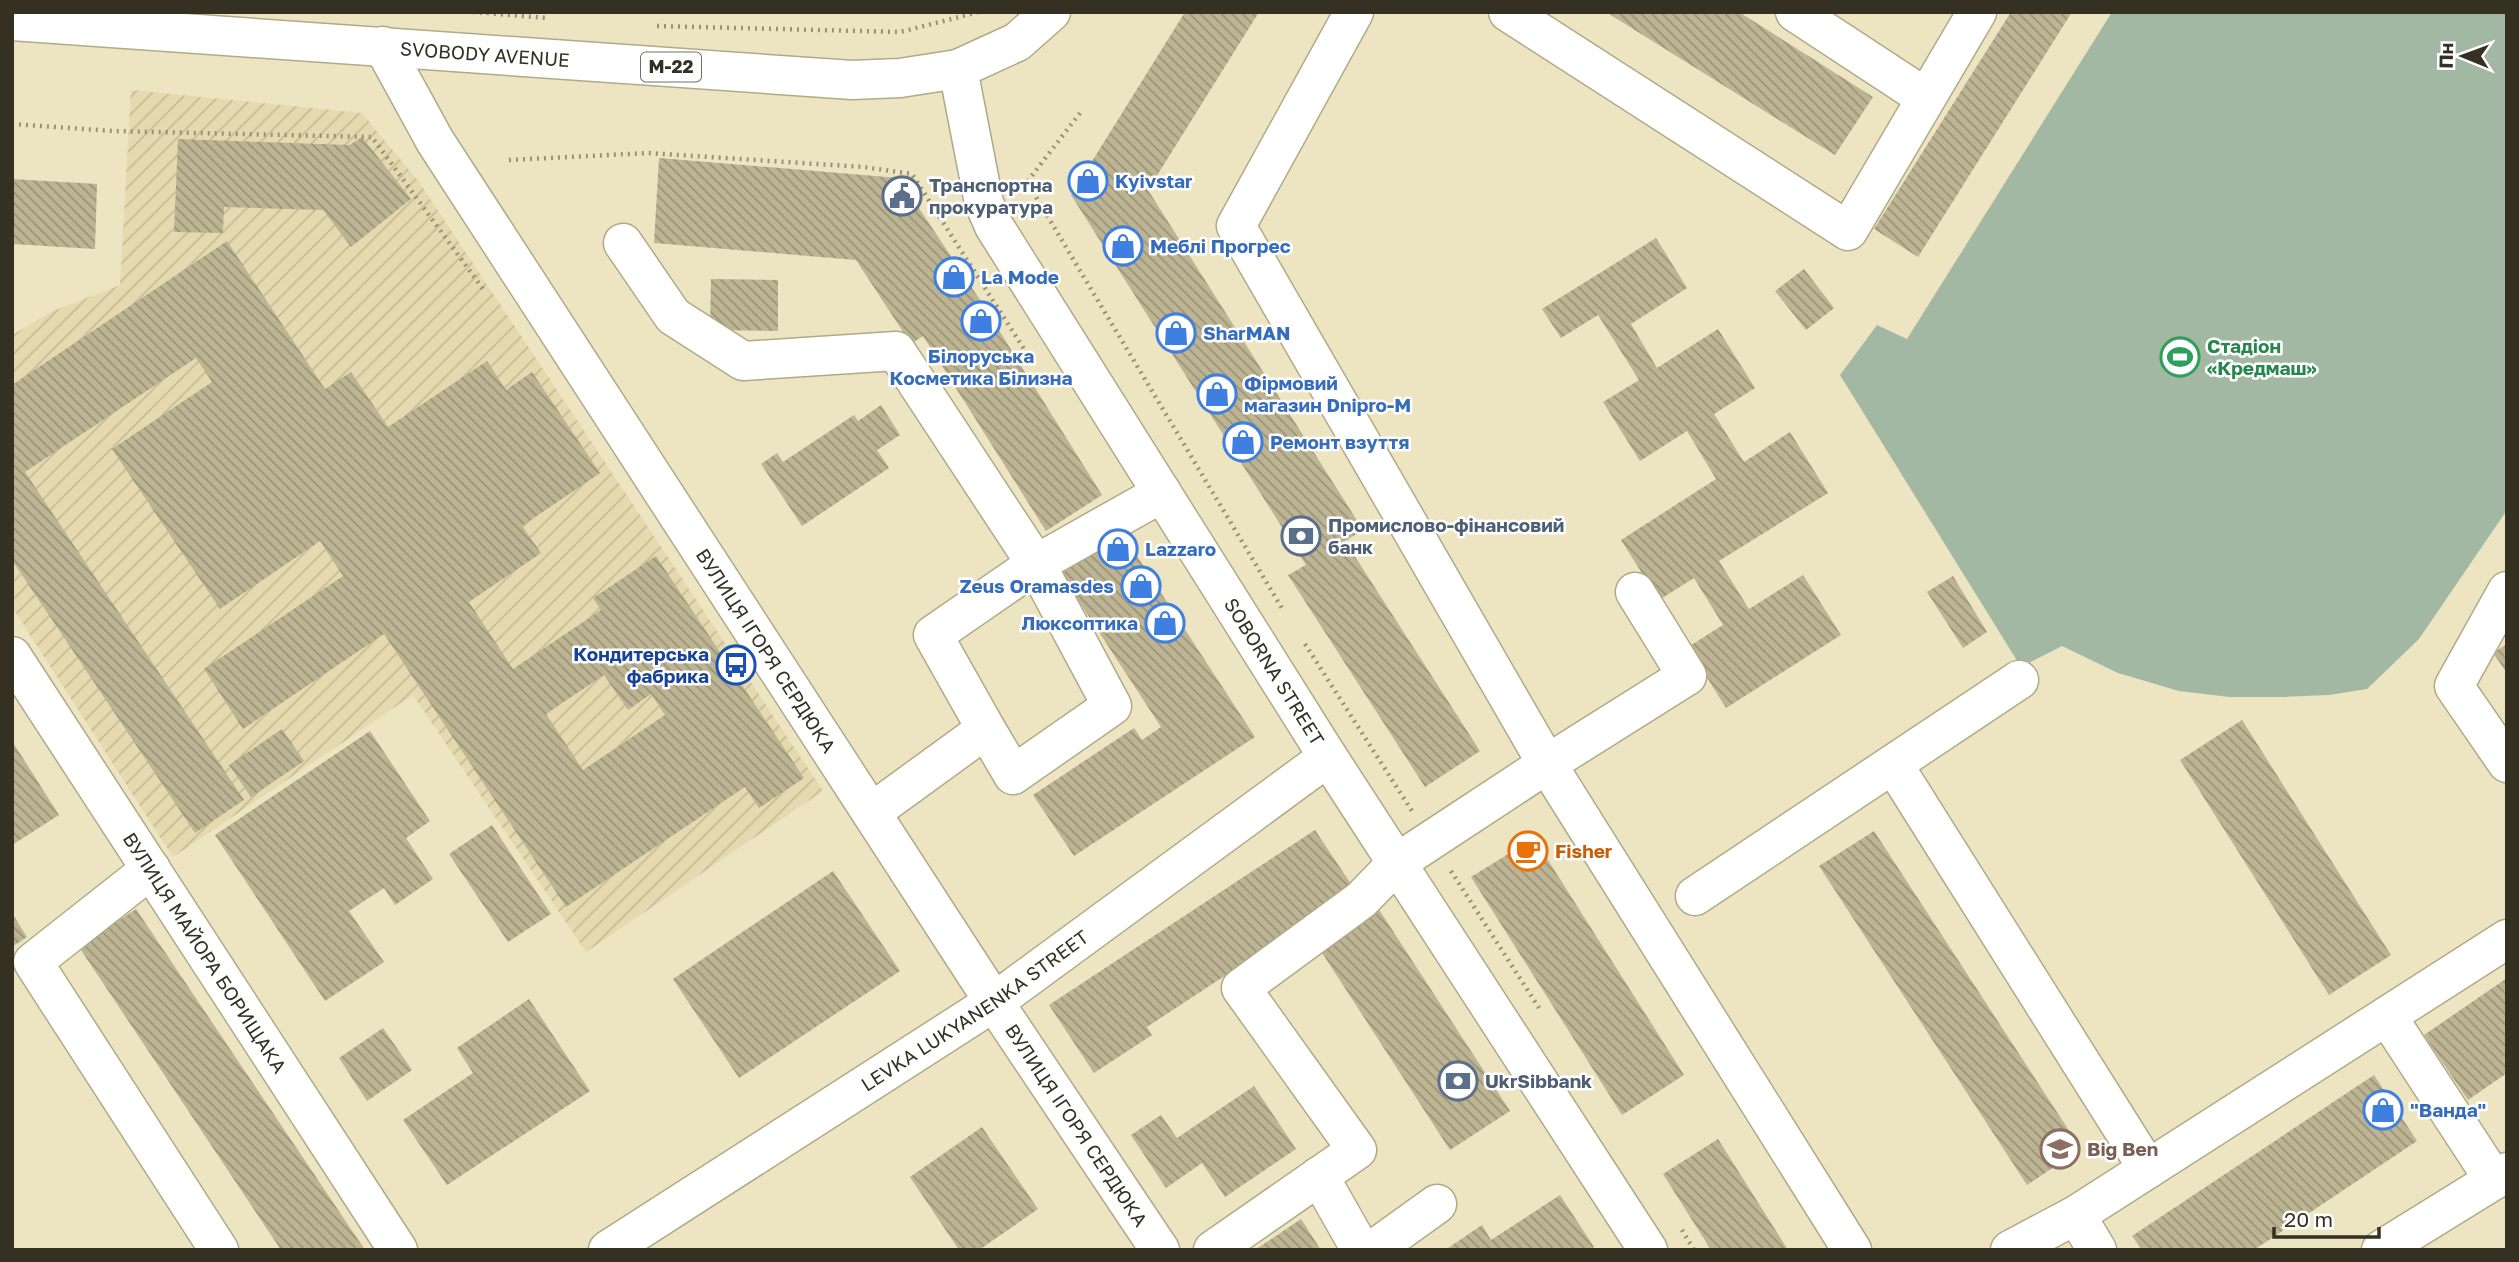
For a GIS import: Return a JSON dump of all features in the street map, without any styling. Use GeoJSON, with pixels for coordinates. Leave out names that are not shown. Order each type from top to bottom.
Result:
{"type":"FeatureCollection","features":[{"type":"Feature","properties":{"kind":"main road","name":"М-22"},"geometry":{"type":"LineString","coordinates":[[958,69],[1017,42],[1051,12]]}},
{"type":"Feature","properties":{"kind":"main road"},"geometry":{"type":"LineString","coordinates":[[1354,12],[1236,226],[1547,764],[1852,1250]]}},
{"type":"Feature","properties":{"kind":"main road"},"geometry":{"type":"LineString","coordinates":[[1508,12],[1848,230],[1977,12]]}},
{"type":"Feature","properties":{"kind":"main road"},"geometry":{"type":"LineString","coordinates":[[1795,12],[1926,98]]}},
{"type":"Feature","properties":{"kind":"main road","name":"SVOBODY AVENUE"},"geometry":{"type":"LineString","coordinates":[[12,21],[150,21],[383,46],[852,80],[900,78],[958,69]]}},
{"type":"Feature","properties":{"kind":"main road","name":"ВУЛИЦЯ ІГОРЯ СЕРДЮКА"},"geometry":{"type":"LineString","coordinates":[[383,46],[435,141],[994,1002],[1160,1250]]}},
{"type":"Feature","properties":{"kind":"main road","name":"SOBORNA STREET"},"geometry":{"type":"LineString","coordinates":[[958,69],[984,203],[994,226],[1328,757],[1648,1250]]}},
{"type":"Feature","properties":{"kind":"main road"},"geometry":{"type":"LineString","coordinates":[[624,243],[674,316],[743,360],[896,351],[1036,564],[1112,706],[1013,775],[933,635],[1036,564],[1162,493]]}},
{"type":"Feature","properties":{"kind":"main road"},"geometry":{"type":"LineString","coordinates":[[2507,591],[2454,686],[2507,763]]}},
{"type":"Feature","properties":{"kind":"main road"},"geometry":{"type":"LineString","coordinates":[[1213,1250],[1357,1150],[1241,988],[1361,901],[1398,862],[1687,676],[1635,592]]}},
{"type":"Feature","properties":{"kind":"main road","name":"ВУЛИЦЯ МАЙОРА БОРИЩАКА"},"geometry":{"type":"LineString","coordinates":[[12,656],[398,1250]]}},
{"type":"Feature","properties":{"kind":"main road"},"geometry":{"type":"LineString","coordinates":[[1695,896],[2018,680]]}},
{"type":"Feature","properties":{"kind":"main road"},"geometry":{"type":"LineString","coordinates":[[872,812],[986,729]]}},
{"type":"Feature","properties":{"kind":"main road","name":"LEVKA LUKYANENKA STREET"},"geometry":{"type":"LineString","coordinates":[[608,1250],[994,1002],[1328,757]]}},
{"type":"Feature","properties":{"kind":"main road"},"geometry":{"type":"LineString","coordinates":[[1893,764],[2148,1169]]}},
{"type":"Feature","properties":{"kind":"main road"},"geometry":{"type":"LineString","coordinates":[[151,869],[33,962],[219,1250]]}},
{"type":"Feature","properties":{"kind":"main road"},"geometry":{"type":"LineString","coordinates":[[2010,1250],[2076,1215],[2507,939]]}},
{"type":"Feature","properties":{"kind":"main road"},"geometry":{"type":"LineString","coordinates":[[2381,1250],[2500,1176],[2387,1016]]}},
{"type":"Feature","properties":{"kind":"main road"},"geometry":{"type":"LineString","coordinates":[[1319,1176],[1361,1250]]}},
{"type":"Feature","properties":{"kind":"main road"},"geometry":{"type":"LineString","coordinates":[[1373,1250],[1437,1204]]}},
{"type":"Feature","properties":{"kind":"main road"},"geometry":{"type":"LineString","coordinates":[[2076,1215],[2097,1250]]}},
{"type":"Feature","properties":{"kind":"path"},"geometry":{"type":"LineString","coordinates":[[473,12],[554,19]]}},
{"type":"Feature","properties":{"kind":"path"},"geometry":{"type":"LineString","coordinates":[[648,26],[901,32],[979,12]]}},
{"type":"Feature","properties":{"kind":"path"},"geometry":{"type":"LineString","coordinates":[[1080,113],[1027,183],[1288,619]]}},
{"type":"Feature","properties":{"kind":"path"},"geometry":{"type":"LineString","coordinates":[[12,124],[112,131],[372,137],[489,296]]}},
{"type":"Feature","properties":{"kind":"path"},"geometry":{"type":"LineString","coordinates":[[509,160],[648,153],[863,167]]}},
{"type":"Feature","properties":{"kind":"path"},"geometry":{"type":"LineString","coordinates":[[1303,642],[1544,1016]]}},
{"type":"Feature","properties":{"kind":"path"},"geometry":{"type":"LineString","coordinates":[[1679,1226],[1695,1250]]}},
{"type":"Feature","properties":{"kind":"shaded area"},"geometry":{"type":"Polygon","coordinates":[[[131,90],[362,113],[419,182],[823,791],[586,952],[413,695],[173,857],[12,607],[12,335],[53,311],[120,285],[131,90]]]}},
{"type":"Feature","properties":{"kind":"green space","name":"Стадіон «Кредмаш»"},"geometry":{"type":"Polygon","coordinates":[[[2112,12],[2507,12],[2507,510],[2419,639],[2367,689],[2329,695],[2283,697],[2230,697],[2179,691],[2118,673],[2062,646],[2021,667],[1840,375],[1877,325],[1907,339],[2112,12]]]}},
{"type":"Feature","properties":{"kind":"building"},"geometry":{"type":"Polygon","coordinates":[[[1185,12],[1259,12],[1148,190],[1363,530],[1345,541],[1480,751],[1425,787],[1288,575],[1306,565],[1071,195],[1185,12]]]}},
{"type":"Feature","properties":{"kind":"building"},"geometry":{"type":"Polygon","coordinates":[[[1606,12],[1739,12],[1873,97],[1835,155],[1606,12]]]}},
{"type":"Feature","properties":{"kind":"building"},"geometry":{"type":"Polygon","coordinates":[[[2011,12],[2072,12],[1918,257],[1874,229],[2011,12]]]}},
{"type":"Feature","properties":{"kind":"building"},"geometry":{"type":"Polygon","coordinates":[[[362,137],[411,199],[351,247],[323,210],[224,207],[223,233],[174,232],[178,139],[350,145],[362,137]]]}},
{"type":"Feature","properties":{"kind":"building"},"geometry":{"type":"Polygon","coordinates":[[[659,158],[899,178],[980,300],[1102,495],[1046,531],[923,336],[911,344],[856,260],[654,243],[659,158]]]}},
{"type":"Feature","properties":{"kind":"building"},"geometry":{"type":"Polygon","coordinates":[[[12,179],[97,184],[95,249],[12,244],[12,179]]]}},
{"type":"Feature","properties":{"kind":"building"},"geometry":{"type":"Polygon","coordinates":[[[1656,238],[1687,288],[1631,324],[1657,368],[1718,329],[1755,388],[1714,414],[1744,462],[1790,432],[1828,493],[1719,561],[1749,609],[1803,575],[1841,635],[1726,708],[1688,647],[1723,625],[1694,578],[1659,600],[1621,540],[1716,479],[1687,431],[1640,461],[1603,402],[1639,380],[1598,315],[1561,338],[1542,309],[1656,238]]]}},
{"type":"Feature","properties":{"kind":"building"},"geometry":{"type":"Polygon","coordinates":[[[227,241],[325,389],[351,372],[388,427],[487,361],[506,390],[532,372],[600,473],[522,526],[541,553],[469,602],[513,669],[601,610],[593,598],[656,556],[804,778],[759,808],[745,787],[566,907],[384,634],[243,729],[204,669],[343,576],[320,541],[220,609],[112,449],[212,382],[196,358],[25,472],[244,800],[195,833],[12,560],[12,385],[227,241]],[[604,675],[546,714],[583,770],[665,715],[651,694],[628,710],[604,675]]]}},
{"type":"Feature","properties":{"kind":"building"},"geometry":{"type":"Polygon","coordinates":[[[1804,269],[1834,308],[1806,330],[1775,291],[1804,269]]]}},
{"type":"Feature","properties":{"kind":"building"},"geometry":{"type":"Polygon","coordinates":[[[711,279],[778,280],[778,331],[710,330],[711,279]]]}},
{"type":"Feature","properties":{"kind":"building"},"geometry":{"type":"Polygon","coordinates":[[[881,405],[900,435],[877,450],[889,468],[802,526],[761,464],[777,453],[783,462],[854,415],[858,421],[881,405]]]}},
{"type":"Feature","properties":{"kind":"building"},"geometry":{"type":"Polygon","coordinates":[[[1122,533],[1255,737],[1074,856],[1033,795],[1134,728],[1142,740],[1161,727],[1061,574],[1122,533]]]}},
{"type":"Feature","properties":{"kind":"building"},"geometry":{"type":"Polygon","coordinates":[[[1953,576],[1987,632],[1963,648],[1927,592],[1953,576]]]}},
{"type":"Feature","properties":{"kind":"building"},"geometry":{"type":"Polygon","coordinates":[[[2507,644],[2507,673],[2493,653],[2507,644]]]}},
{"type":"Feature","properties":{"kind":"building"},"geometry":{"type":"Polygon","coordinates":[[[2242,720],[2391,955],[2329,995],[2180,760],[2242,720]]]}},
{"type":"Feature","properties":{"kind":"building"},"geometry":{"type":"Polygon","coordinates":[[[282,729],[304,761],[251,797],[229,765],[282,729]]]}},
{"type":"Feature","properties":{"kind":"building"},"geometry":{"type":"Polygon","coordinates":[[[370,731],[430,821],[406,838],[433,879],[395,905],[384,888],[349,911],[384,962],[325,1001],[215,835],[370,731]]]}},
{"type":"Feature","properties":{"kind":"building"},"geometry":{"type":"Polygon","coordinates":[[[12,741],[59,815],[12,845],[12,741]]]}},
{"type":"Feature","properties":{"kind":"building"},"geometry":{"type":"Polygon","coordinates":[[[492,825],[551,914],[508,942],[449,854],[492,825]]]}},
{"type":"Feature","properties":{"kind":"building"},"geometry":{"type":"Polygon","coordinates":[[[1315,830],[1355,890],[1147,1027],[1152,1035],[1094,1073],[1049,1005],[1315,830]]]}},
{"type":"Feature","properties":{"kind":"building"},"geometry":{"type":"Polygon","coordinates":[[[1874,831],[2081,1149],[2027,1185],[1819,866],[1874,831]]]}},
{"type":"Feature","properties":{"kind":"building"},"geometry":{"type":"Polygon","coordinates":[[[1534,838],[1684,1075],[1622,1115],[1471,877],[1534,838]]]}},
{"type":"Feature","properties":{"kind":"building"},"geometry":{"type":"Polygon","coordinates":[[[833,871],[900,971],[739,1078],[673,979],[833,871]]]}},
{"type":"Feature","properties":{"kind":"building"},"geometry":{"type":"Polygon","coordinates":[[[1376,905],[1510,1111],[1450,1150],[1317,945],[1376,905]]]}},
{"type":"Feature","properties":{"kind":"building"},"geometry":{"type":"Polygon","coordinates":[[[136,909],[365,1250],[281,1250],[79,947],[136,909]]]}},
{"type":"Feature","properties":{"kind":"building"},"geometry":{"type":"Polygon","coordinates":[[[12,913],[27,937],[12,947],[12,913]]]}},
{"type":"Feature","properties":{"kind":"building"},"geometry":{"type":"Polygon","coordinates":[[[2507,978],[2507,1073],[2468,1100],[2424,1035],[2507,978]]]}},
{"type":"Feature","properties":{"kind":"building"},"geometry":{"type":"Polygon","coordinates":[[[529,999],[590,1091],[447,1185],[403,1120],[473,1073],[457,1048],[529,999]]]}},
{"type":"Feature","properties":{"kind":"building"},"geometry":{"type":"Polygon","coordinates":[[[383,1028],[412,1070],[367,1101],[339,1058],[383,1028]]]}},
{"type":"Feature","properties":{"kind":"building"},"geometry":{"type":"Polygon","coordinates":[[[2374,1075],[2417,1141],[2254,1250],[2142,1250],[2132,1236],[2374,1075]]]}},
{"type":"Feature","properties":{"kind":"building"},"geometry":{"type":"Polygon","coordinates":[[[1254,1086],[1296,1149],[1225,1197],[1202,1163],[1166,1188],[1131,1135],[1161,1115],[1177,1138],[1254,1086]]]}},
{"type":"Feature","properties":{"kind":"building"},"geometry":{"type":"Polygon","coordinates":[[[982,1127],[1038,1209],[979,1250],[959,1250],[910,1177],[982,1127]]]}},
{"type":"Feature","properties":{"kind":"building"},"geometry":{"type":"Polygon","coordinates":[[[1718,1139],[1788,1250],[1711,1250],[1663,1174],[1718,1139]]]}},
{"type":"Feature","properties":{"kind":"building"},"geometry":{"type":"Polygon","coordinates":[[[1560,1195],[1594,1247],[1589,1250],[1445,1250],[1482,1225],[1491,1240],[1560,1195]]]}},
{"type":"Feature","properties":{"kind":"building"},"geometry":{"type":"Polygon","coordinates":[[[1301,1219],[1321,1250],[1255,1250],[1301,1219]]]}},
{"type":"Feature","properties":{"kind":"place","name":"Kyivstar"},"geometry":{"type":"Point","coordinates":[1088,181]}},
{"type":"Feature","properties":{"kind":"place","name":"Транспортна прокуратура"},"geometry":{"type":"Point","coordinates":[902,196]}},
{"type":"Feature","properties":{"kind":"place","name":"Меблі Прогрес"},"geometry":{"type":"Point","coordinates":[1123,246]}},
{"type":"Feature","properties":{"kind":"place","name":"La Mode"},"geometry":{"type":"Point","coordinates":[954,277]}},
{"type":"Feature","properties":{"kind":"place","name":"Білоруська Косметика Білизна"},"geometry":{"type":"Point","coordinates":[981,321]}},
{"type":"Feature","properties":{"kind":"place","name":"SharMAN"},"geometry":{"type":"Point","coordinates":[1176,333]}},
{"type":"Feature","properties":{"kind":"place","name":"Стадіон «Кредмаш»"},"geometry":{"type":"Point","coordinates":[2180,357]}},
{"type":"Feature","properties":{"kind":"place","name":"Фірмовий магазин Dnipro-M"},"geometry":{"type":"Point","coordinates":[1217,394]}},
{"type":"Feature","properties":{"kind":"place","name":"Ремонт взуття"},"geometry":{"type":"Point","coordinates":[1243,442]}},
{"type":"Feature","properties":{"kind":"place","name":"Промислово-фінансовий банк"},"geometry":{"type":"Point","coordinates":[1301,536]}},
{"type":"Feature","properties":{"kind":"place","name":"Lazzaro"},"geometry":{"type":"Point","coordinates":[1118,549]}},
{"type":"Feature","properties":{"kind":"place","name":"Zeus Oramasdes"},"geometry":{"type":"Point","coordinates":[1141,586]}},
{"type":"Feature","properties":{"kind":"place","name":"Люксоптика"},"geometry":{"type":"Point","coordinates":[1165,623]}},
{"type":"Feature","properties":{"kind":"place","name":"Кондитерська фабрика"},"geometry":{"type":"Point","coordinates":[736,665]}},
{"type":"Feature","properties":{"kind":"place","name":"Fisher"},"geometry":{"type":"Point","coordinates":[1528,851]}},
{"type":"Feature","properties":{"kind":"place","name":"UkrSibbank"},"geometry":{"type":"Point","coordinates":[1458,1081]}},
{"type":"Feature","properties":{"kind":"place","name":"\"Ванда\""},"geometry":{"type":"Point","coordinates":[2383,1110]}},
{"type":"Feature","properties":{"kind":"place","name":"Big Ben"},"geometry":{"type":"Point","coordinates":[2060,1149]}}]}
